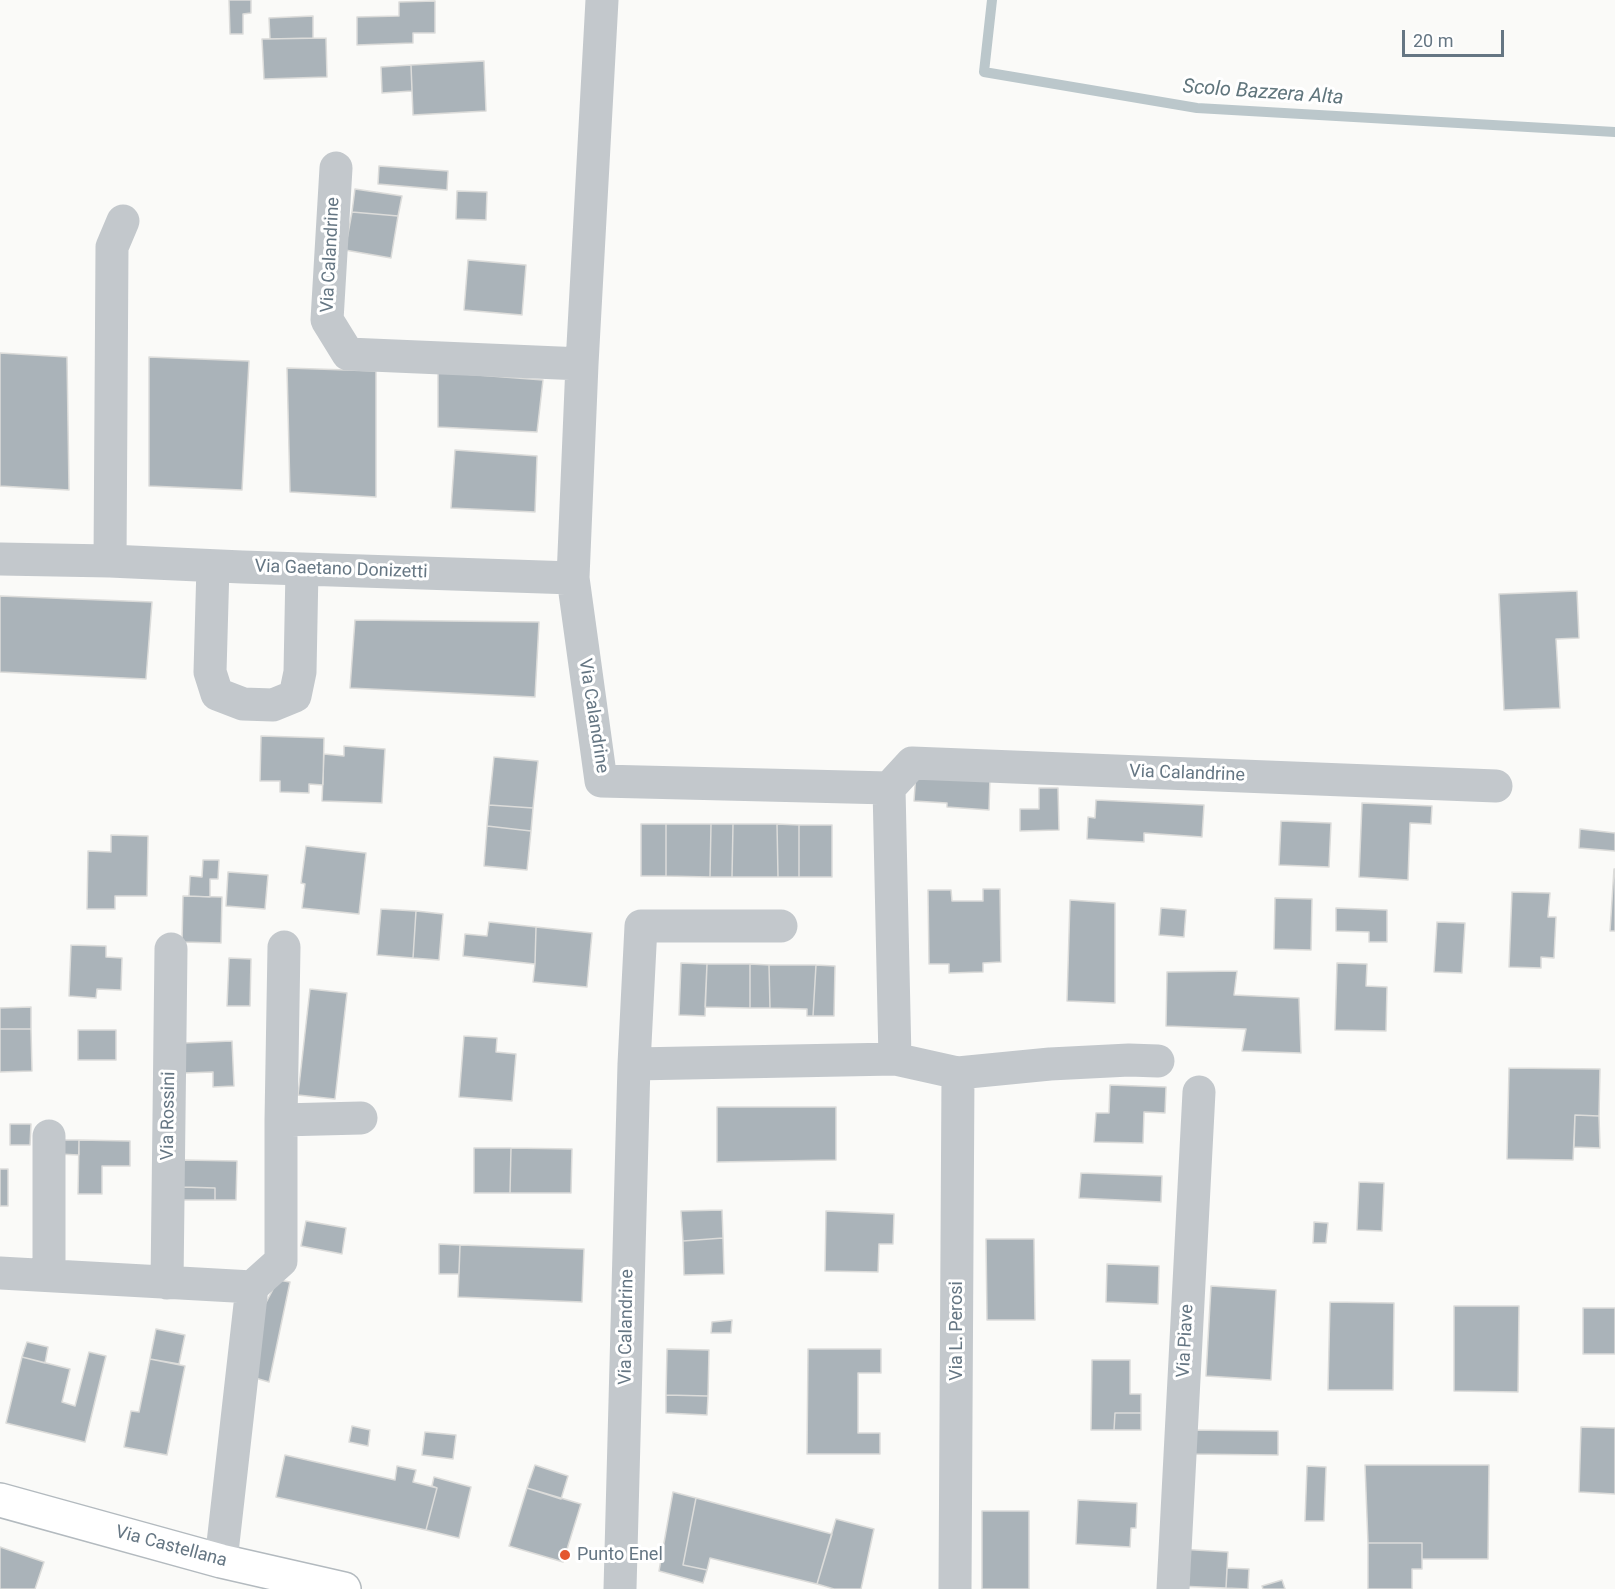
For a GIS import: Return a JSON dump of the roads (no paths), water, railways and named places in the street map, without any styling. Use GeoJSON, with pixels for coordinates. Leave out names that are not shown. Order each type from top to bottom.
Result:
{"type":"FeatureCollection","features":[{"type":"Feature","properties":{"kind":"street","name":"Via Calandrine"},"geometry":{"type":"LineString","coordinates":[[602,0],[573,578],[601,781],[890,788],[912,763],[1496,786]]}},
{"type":"Feature","properties":{"kind":"street","name":"Via Calandrine"},"geometry":{"type":"LineString","coordinates":[[336,168],[327,320],[348,354],[582,364]]}},
{"type":"Feature","properties":{"kind":"street"},"geometry":{"type":"LineString","coordinates":[[110,561],[112,247],[123,221]]}},
{"type":"Feature","properties":{"kind":"street","name":"Via Gaetano Donizetti"},"geometry":{"type":"LineString","coordinates":[[0,559],[573,578]]}},
{"type":"Feature","properties":{"kind":"street"},"geometry":{"type":"LineString","coordinates":[[213,566],[210,672],[217,694],[243,704],[273,705],[295,696],[300,672],[302,569]]}},
{"type":"Feature","properties":{"kind":"street"},"geometry":{"type":"LineString","coordinates":[[890,788],[895,1059]]}},
{"type":"Feature","properties":{"kind":"street","name":"Via Calandrine"},"geometry":{"type":"LineString","coordinates":[[620,1589],[634,1064],[641,926],[781,926]]}},
{"type":"Feature","properties":{"kind":"street"},"geometry":{"type":"LineString","coordinates":[[221,1561],[252,1287],[281,1261],[284,947]]}},
{"type":"Feature","properties":{"kind":"street","name":"Via Rossini"},"geometry":{"type":"LineString","coordinates":[[167,1283],[171,949]]}},
{"type":"Feature","properties":{"kind":"street"},"geometry":{"type":"LineString","coordinates":[[634,1064],[895,1059],[958,1073],[1050,1064],[1129,1060],[1158,1061]]}},
{"type":"Feature","properties":{"kind":"street","name":"Via L. Perosi"},"geometry":{"type":"LineString","coordinates":[[955,1589],[958,1073]]}},
{"type":"Feature","properties":{"kind":"street","name":"Via Piave"},"geometry":{"type":"LineString","coordinates":[[1173,1589],[1199,1092]]}},
{"type":"Feature","properties":{"kind":"street"},"geometry":{"type":"LineString","coordinates":[[281,1120],[361,1118]]}},
{"type":"Feature","properties":{"kind":"street"},"geometry":{"type":"LineString","coordinates":[[49,1136],[49,1275]]}},
{"type":"Feature","properties":{"kind":"street"},"geometry":{"type":"LineString","coordinates":[[0,1273],[252,1287]]}},
{"type":"Feature","properties":{"kind":"street","name":"Via Castellana"},"geometry":{"type":"LineString","coordinates":[[0,1500],[221,1561],[328,1587]]}},
{"type":"Feature","properties":{"kind":"waterway","name":"Scolo Bazzera Alta"},"geometry":{"type":"LineString","coordinates":[[992,0],[984,72],[1197,108],[1615,132]]}},
{"type":"Feature","properties":{"kind":"place","name":"Punto Enel"},"geometry":{"type":"Point","coordinates":[565,1555]}}]}
